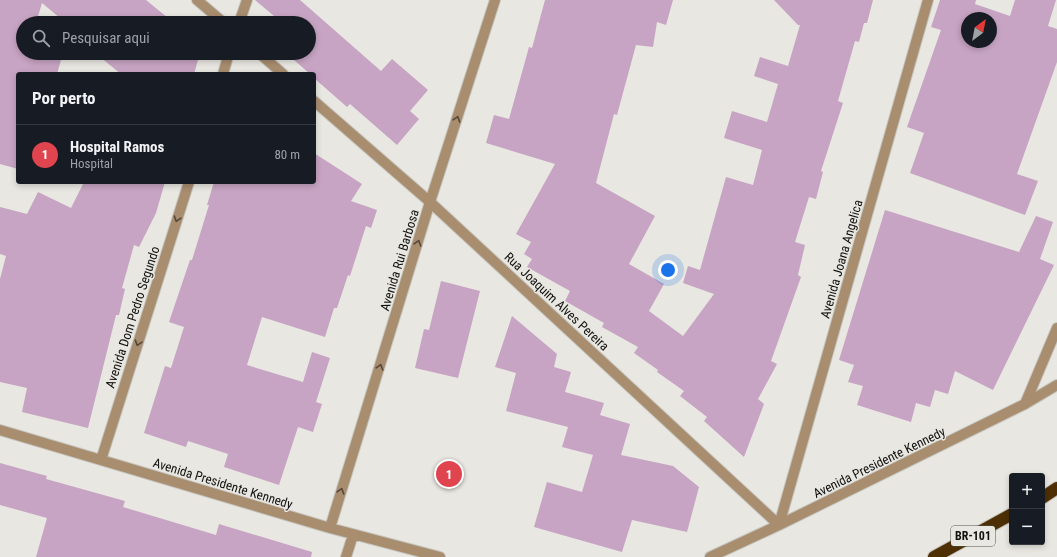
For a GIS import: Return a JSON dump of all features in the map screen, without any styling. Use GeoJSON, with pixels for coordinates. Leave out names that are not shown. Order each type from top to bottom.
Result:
{"type":"FeatureCollection","features":[{"type":"Feature","properties":{"kind":"highway"},"geometry":{"type":"LineString","coordinates":[[1045,496],[1057,488]]}},
{"type":"Feature","properties":{"kind":"highway","name":"BR-101"},"geometry":{"type":"LineString","coordinates":[[934,557],[1009,516]]}},
{"type":"Feature","properties":{"kind":"street"},"geometry":{"type":"LineString","coordinates":[[197,0],[216,16]]}},
{"type":"Feature","properties":{"kind":"street"},"geometry":{"type":"LineString","coordinates":[[241,16],[247,0]]}},
{"type":"Feature","properties":{"kind":"street","name":"Avenida Rui Barbosa"},"geometry":{"type":"LineString","coordinates":[[330,528],[430,202],[495,0]]}},
{"type":"Feature","properties":{"kind":"street","name":"Avenida Joana Angelica"},"geometry":{"type":"LineString","coordinates":[[779,525],[928,0]]}},
{"type":"Feature","properties":{"kind":"street"},"geometry":{"type":"LineString","coordinates":[[224,72],[227,60]]}},
{"type":"Feature","properties":{"kind":"street"},"geometry":{"type":"LineString","coordinates":[[267,60],[281,72]]}},
{"type":"Feature","properties":{"kind":"street","name":"Rua Joaquim Alves Pereira"},"geometry":{"type":"LineString","coordinates":[[316,103],[430,202],[779,525]]}},
{"type":"Feature","properties":{"kind":"street","name":"Avenida Dom Pedro Segundo"},"geometry":{"type":"LineString","coordinates":[[100,460],[188,184]]}},
{"type":"Feature","properties":{"kind":"street"},"geometry":{"type":"LineString","coordinates":[[1025,404],[1057,328]]}},
{"type":"Feature","properties":{"kind":"street","name":"Avenida Presidente Kennedy"},"geometry":{"type":"LineString","coordinates":[[710,557],[779,525],[1025,404],[1057,385]]}},
{"type":"Feature","properties":{"kind":"street","name":"Avenida Presidente Kennedy"},"geometry":{"type":"LineString","coordinates":[[0,430],[353,535],[440,557]]}},
{"type":"Feature","properties":{"kind":"street"},"geometry":{"type":"LineString","coordinates":[[346,557],[353,535]]}},
{"type":"Feature","properties":{"kind":"building"},"geometry":{"type":"Polygon","coordinates":[[[0,0],[146,0],[166,16],[58,16],[42,3],[38,16],[16,16],[16,60],[61,60],[58,72],[16,72],[16,168],[0,164],[0,0]]]}},
{"type":"Feature","properties":{"kind":"building"},"geometry":{"type":"Polygon","coordinates":[[[255,0],[300,0],[381,71],[392,59],[428,90],[410,111],[419,119],[397,145],[350,104],[347,107],[316,80],[316,72],[308,72],[294,60],[316,60],[316,16],[274,16],[255,0]]]}},
{"type":"Feature","properties":{"kind":"building"},"geometry":{"type":"Polygon","coordinates":[[[545,0],[673,0],[666,25],[657,22],[653,47],[636,45],[617,115],[614,114],[596,183],[655,216],[629,264],[664,284],[649,311],[683,336],[714,294],[683,283],[688,266],[700,270],[726,177],[753,185],[762,150],[724,138],[732,111],[767,122],[778,84],[754,76],[760,57],[788,66],[800,25],[798,25],[774,0],[873,0],[867,23],[864,23],[859,42],[855,41],[838,101],[843,103],[821,171],[823,172],[816,199],[809,197],[795,242],[805,245],[798,275],[801,277],[771,361],[777,364],[758,399],[764,404],[744,457],[704,421],[707,417],[680,396],[684,391],[657,372],[658,370],[634,353],[638,347],[602,327],[604,323],[565,301],[570,291],[527,267],[532,259],[524,254],[531,242],[516,234],[555,164],[486,143],[494,115],[509,119],[529,47],[532,48],[545,0]]]}},
{"type":"Feature","properties":{"kind":"building"},"geometry":{"type":"Polygon","coordinates":[[[940,0],[976,0],[975,4],[1010,16],[1015,0],[1056,0],[1048,26],[1057,29],[1057,62],[1017,174],[1038,181],[1025,215],[910,173],[924,133],[907,127],[941,30],[931,27],[940,0]]]}},
{"type":"Feature","properties":{"kind":"building"},"geometry":{"type":"Polygon","coordinates":[[[104,60],[198,60],[195,72],[119,72],[104,60]]]}},
{"type":"Feature","properties":{"kind":"building"},"geometry":{"type":"Polygon","coordinates":[[[316,154],[362,184],[351,201],[377,210],[371,228],[366,226],[350,276],[348,275],[337,308],[334,308],[325,337],[262,317],[247,365],[303,382],[312,352],[330,358],[316,402],[322,404],[313,432],[298,427],[279,485],[224,467],[228,454],[188,441],[186,447],[144,433],[165,366],[171,368],[184,327],[169,322],[190,260],[192,260],[209,205],[207,205],[213,184],[316,184],[316,154]]]}},
{"type":"Feature","properties":{"kind":"building"},"geometry":{"type":"Polygon","coordinates":[[[83,184],[164,184],[156,213],[139,247],[134,245],[122,288],[125,289],[119,315],[116,315],[88,428],[22,412],[27,388],[0,382],[0,279],[6,256],[0,254],[0,207],[27,214],[38,192],[71,208],[83,184]]]}},
{"type":"Feature","properties":{"kind":"building"},"geometry":{"type":"Polygon","coordinates":[[[885,210],[1019,252],[1036,216],[1053,222],[1040,259],[1054,265],[993,390],[955,371],[948,394],[935,390],[930,407],[916,403],[911,422],[857,405],[863,386],[848,382],[854,365],[839,360],[885,210]]]}},
{"type":"Feature","properties":{"kind":"building"},"geometry":{"type":"Polygon","coordinates":[[[441,281],[480,291],[458,378],[415,368],[424,329],[429,330],[441,281]]]}},
{"type":"Feature","properties":{"kind":"building"},"geometry":{"type":"Polygon","coordinates":[[[512,316],[557,354],[554,367],[571,372],[565,392],[604,403],[600,415],[630,424],[621,455],[673,466],[699,487],[687,532],[632,520],[622,552],[534,527],[547,482],[582,492],[593,455],[562,447],[568,427],[506,411],[516,373],[495,367],[512,316]]]}},
{"type":"Feature","properties":{"kind":"building"},"geometry":{"type":"Polygon","coordinates":[[[0,463],[47,476],[46,479],[125,501],[123,507],[216,535],[219,524],[312,552],[311,557],[36,557],[47,518],[0,505],[0,463]]]}},
{"type":"Feature","properties":{"kind":"place","name":"Hospital Ramos"},"geometry":{"type":"Point","coordinates":[449,474]}}]}
